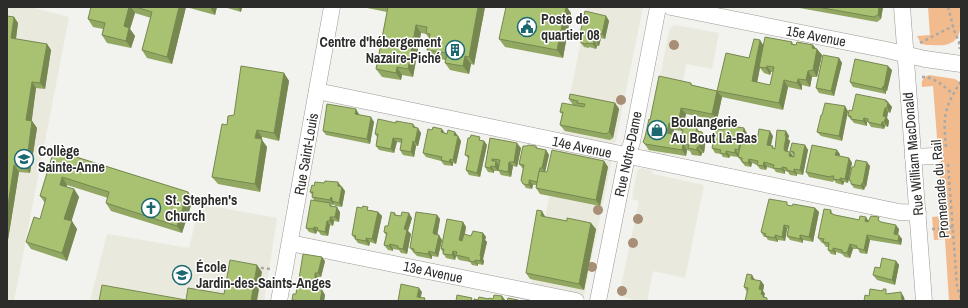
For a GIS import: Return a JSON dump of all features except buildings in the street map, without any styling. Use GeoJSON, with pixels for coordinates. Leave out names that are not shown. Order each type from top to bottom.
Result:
{"type":"FeatureCollection","features":[{"type":"Feature","properties":{"kind":"street","name":"Rue Saint-Louis"},"geometry":{"type":"LineString","coordinates":[[279,301],[332,7]]}},
{"type":"Feature","properties":{"kind":"street","name":"Rue Notre-Dame"},"geometry":{"type":"LineString","coordinates":[[598,301],[627,156],[632,142],[658,7]]}},
{"type":"Feature","properties":{"kind":"street","name":"15e Avenue"},"geometry":{"type":"LineString","coordinates":[[671,7],[906,55],[961,64]]}},
{"type":"Feature","properties":{"kind":"street","name":"Rue William MacDonald"},"geometry":{"type":"LineString","coordinates":[[902,7],[924,301]]}},
{"type":"Feature","properties":{"kind":"street","name":"14e Avenue"},"geometry":{"type":"LineString","coordinates":[[317,91],[899,212],[918,213]]}},
{"type":"Feature","properties":{"kind":"street"},"geometry":{"type":"LineString","coordinates":[[913,157],[943,157]]}},
{"type":"Feature","properties":{"kind":"street","name":"13e Avenue"},"geometry":{"type":"LineString","coordinates":[[290,243],[576,301]]}},
{"type":"Feature","properties":{"kind":"path"},"geometry":{"type":"LineString","coordinates":[[948,7],[958,40]]}},
{"type":"Feature","properties":{"kind":"path"},"geometry":{"type":"LineString","coordinates":[[920,43],[953,26]]}},
{"type":"Feature","properties":{"kind":"path"},"geometry":{"type":"LineString","coordinates":[[922,77],[928,77],[953,94]]}},
{"type":"Feature","properties":{"kind":"path","name":"Promenade du Rail"},"geometry":{"type":"LineString","coordinates":[[961,81],[948,104],[945,117],[943,157],[953,227],[957,286],[961,299]]}},
{"type":"Feature","properties":{"kind":"path"},"geometry":{"type":"LineString","coordinates":[[930,229],[953,227]]}},
{"type":"Feature","properties":{"kind":"path"},"geometry":{"type":"LineString","coordinates":[[251,266],[285,271]]}},
{"type":"Feature","properties":{"kind":"shaded area","name":"Collège Sainte-Anne"},"geometry":{"type":"Polygon","coordinates":[[[7,7],[30,7],[69,17],[14,301],[7,301],[7,7]]]}},
{"type":"Feature","properties":{"kind":"shaded area"},"geometry":{"type":"Polygon","coordinates":[[[588,7],[643,7],[583,301],[528,301],[588,7]]]}},
{"type":"Feature","properties":{"kind":"shaded area"},"geometry":{"type":"Polygon","coordinates":[[[928,7],[960,7],[960,30],[956,39],[950,44],[924,45],[917,36],[930,35],[928,7]]]}},
{"type":"Feature","properties":{"kind":"shaded area"},"geometry":{"type":"Polygon","coordinates":[[[674,25],[719,33],[712,69],[686,64],[677,117],[684,119],[680,140],[669,138],[667,156],[646,152],[669,30],[674,25]]]}},
{"type":"Feature","properties":{"kind":"shaded area"},"geometry":{"type":"Polygon","coordinates":[[[929,75],[955,79],[961,83],[961,301],[949,301],[945,239],[934,240],[932,217],[943,216],[933,86],[922,87],[922,81],[929,75]]]}},
{"type":"Feature","properties":{"kind":"shaded area"},"geometry":{"type":"Polygon","coordinates":[[[641,168],[651,170],[653,174],[704,185],[685,278],[653,271],[647,301],[640,301],[619,296],[639,201],[632,199],[637,171],[641,168]]]}},
{"type":"Feature","properties":{"kind":"shaded area","name":"École Jardin-des-Saints-Anges"},"geometry":{"type":"Polygon","coordinates":[[[200,204],[277,218],[264,301],[90,301],[107,234],[189,248],[200,204]]]}},
{"type":"Feature","properties":{"kind":"place","name":"Poste de quartier 08"},"geometry":{"type":"Point","coordinates":[527,27]}},
{"type":"Feature","properties":{"kind":"place","name":"Centre d'hébergement Nazaire-Piché"},"geometry":{"type":"Point","coordinates":[455,50]}},
{"type":"Feature","properties":{"kind":"place","name":"Boulangerie Au Bout Là-Bas"},"geometry":{"type":"Point","coordinates":[657,130]}},
{"type":"Feature","properties":{"kind":"place","name":"Collège Sainte-Anne"},"geometry":{"type":"Point","coordinates":[24,159]}},
{"type":"Feature","properties":{"kind":"place","name":"St. Stephen's Church"},"geometry":{"type":"Point","coordinates":[151,208]}},
{"type":"Feature","properties":{"kind":"place","name":"École Jardin-des-Saints-Anges"},"geometry":{"type":"Point","coordinates":[182,275]}}]}
